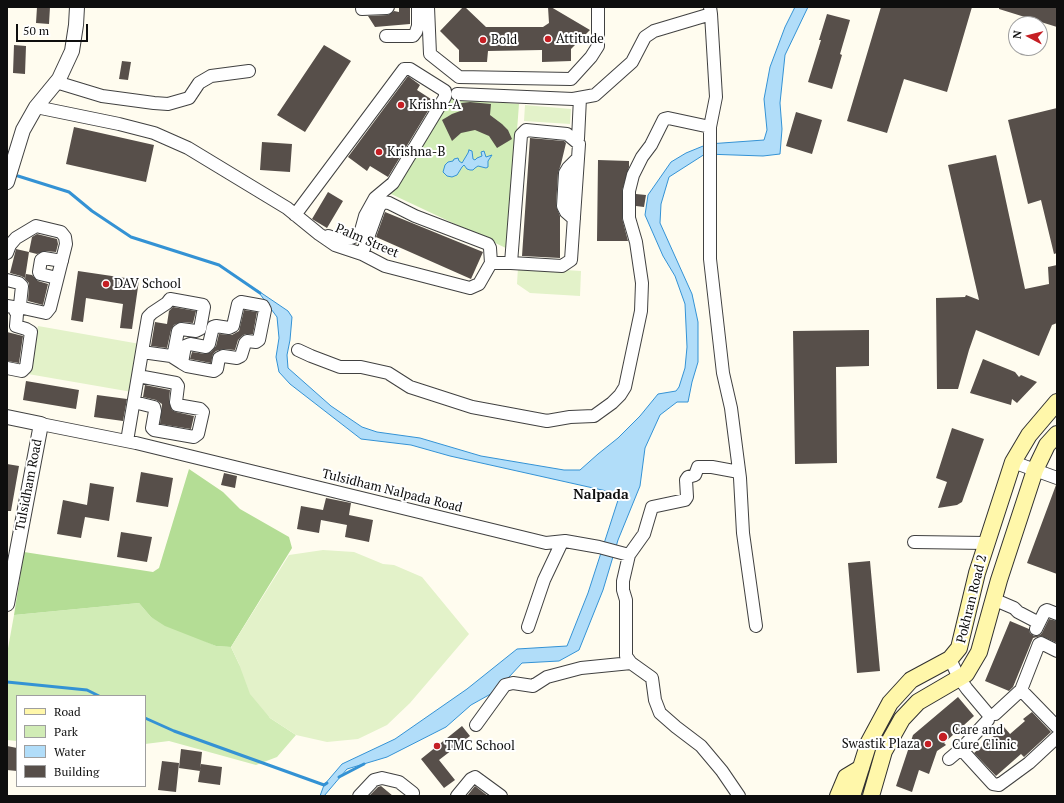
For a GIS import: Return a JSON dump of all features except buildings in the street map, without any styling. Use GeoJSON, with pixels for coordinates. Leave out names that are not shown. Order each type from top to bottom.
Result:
{"type":"FeatureCollection","features":[{"type":"Feature","properties":{"kind":"main road","name":"Pokhran Road 2"},"geometry":{"type":"LineString","coordinates":[[853,792],[869,742],[890,703],[911,680],[950,659],[959,648],[976,574],[1013,462],[1029,435],[1057,402]]}},
{"type":"Feature","properties":{"kind":"main road","name":"Pokhran Road 2"},"geometry":{"type":"LineString","coordinates":[[872,794],[884,751],[902,720],[918,702],[966,674],[979,652],[993,599],[1035,470],[1047,445],[1057,434]]}},
{"type":"Feature","properties":{"kind":"main road"},"geometry":{"type":"LineString","coordinates":[[838,796],[846,777],[861,768]]}},
{"type":"Feature","properties":{"kind":"main road"},"geometry":{"type":"LineString","coordinates":[[853,792],[872,794]]}},
{"type":"Feature","properties":{"kind":"street"},"geometry":{"type":"LineString","coordinates":[[7,182],[23,130],[36,107],[56,82],[72,51],[77,7]]}},
{"type":"Feature","properties":{"kind":"street"},"geometry":{"type":"LineString","coordinates":[[362,9],[388,7]]}},
{"type":"Feature","properties":{"kind":"street"},"geometry":{"type":"LineString","coordinates":[[386,36],[413,36],[418,26],[418,7]]}},
{"type":"Feature","properties":{"kind":"street"},"geometry":{"type":"LineString","coordinates":[[428,7],[430,54],[459,77],[571,79],[591,57],[598,46],[598,7]]}},
{"type":"Feature","properties":{"kind":"street"},"geometry":{"type":"LineString","coordinates":[[457,94],[576,98],[595,95],[632,62],[645,37],[654,31],[711,10],[716,97],[710,127],[710,259],[723,373],[731,408],[739,472],[742,533],[756,626]]}},
{"type":"Feature","properties":{"kind":"street"},"geometry":{"type":"LineString","coordinates":[[295,215],[404,69],[410,69],[445,91],[445,97],[393,183],[375,198],[365,216],[360,234],[351,238],[337,239],[319,234]]}},
{"type":"Feature","properties":{"kind":"street"},"geometry":{"type":"LineString","coordinates":[[56,82],[102,96],[168,104],[189,98],[199,83],[211,76],[249,71]]}},
{"type":"Feature","properties":{"kind":"street"},"geometry":{"type":"LineString","coordinates":[[362,254],[379,207],[383,202],[389,203],[415,216],[488,244],[490,248],[491,263],[562,266],[571,260],[579,142],[576,98]]}},
{"type":"Feature","properties":{"kind":"street","name":"Palm Street"},"geometry":{"type":"LineString","coordinates":[[36,107],[120,124],[154,133],[188,148],[287,208],[335,245],[362,254],[385,266],[470,288],[479,284],[491,263]]}},
{"type":"Feature","properties":{"kind":"street"},"geometry":{"type":"LineString","coordinates":[[298,350],[340,367],[361,367],[388,373],[410,387],[472,407],[547,421],[570,417],[594,416],[612,403],[625,387],[641,311],[642,283],[636,242],[629,218],[629,191],[633,175],[642,157],[651,145],[664,119],[668,118],[710,127]]}},
{"type":"Feature","properties":{"kind":"street"},"geometry":{"type":"LineString","coordinates":[[511,263],[521,135],[526,130],[567,134],[579,142]]}},
{"type":"Feature","properties":{"kind":"street"},"geometry":{"type":"LineString","coordinates":[[7,252],[10,245],[16,238],[36,226],[60,232],[65,237],[66,244],[62,262],[50,308],[46,313],[23,308],[20,305],[22,286],[20,283],[7,280]]}},
{"type":"Feature","properties":{"kind":"street"},"geometry":{"type":"LineString","coordinates":[[57,278],[40,274],[41,260],[44,258],[62,262]]}},
{"type":"Feature","properties":{"kind":"street"},"geometry":{"type":"LineString","coordinates":[[127,442],[148,317],[170,300],[203,304],[204,307],[200,329],[196,331],[180,329],[178,331],[174,352],[170,356]]}},
{"type":"Feature","properties":{"kind":"street"},"geometry":{"type":"LineString","coordinates":[[7,301],[16,303],[21,312],[20,328]]}},
{"type":"Feature","properties":{"kind":"street"},"geometry":{"type":"LineString","coordinates":[[142,352],[170,356],[187,366],[214,371],[217,369],[219,358],[223,356],[237,358],[241,356],[247,341],[256,342],[259,340],[265,310],[263,306],[241,302],[238,304],[233,326],[229,328],[213,327],[209,344],[206,346],[190,344],[185,346],[182,363]]}},
{"type":"Feature","properties":{"kind":"street"},"geometry":{"type":"LineString","coordinates":[[7,306],[13,307],[16,314],[16,326],[30,332],[26,367],[22,371],[7,368]]}},
{"type":"Feature","properties":{"kind":"street"},"geometry":{"type":"LineString","coordinates":[[134,402],[154,406],[155,411],[152,428],[154,430],[194,437],[198,434],[202,412],[200,409],[177,405],[178,386],[176,383],[138,376]]}},
{"type":"Feature","properties":{"kind":"street","name":"Tulsidham Road"},"geometry":{"type":"LineString","coordinates":[[7,416],[40,424],[7,604]]}},
{"type":"Feature","properties":{"kind":"street","name":"Tulsidham Nalpada Road"},"geometry":{"type":"LineString","coordinates":[[40,424],[127,442],[546,542],[562,542],[599,547],[623,554]]}},
{"type":"Feature","properties":{"kind":"street"},"geometry":{"type":"LineString","coordinates":[[1013,462],[1057,478]]}},
{"type":"Feature","properties":{"kind":"street"},"geometry":{"type":"LineString","coordinates":[[739,472],[712,467],[698,467],[695,475],[688,477],[686,480],[687,497],[685,500],[652,507],[644,534],[623,554],[623,581],[626,600],[626,656],[631,664],[652,678],[655,700],[660,713],[701,746],[722,771],[739,796]]}},
{"type":"Feature","properties":{"kind":"street"},"geometry":{"type":"LineString","coordinates":[[528,627],[544,580],[562,542]]}},
{"type":"Feature","properties":{"kind":"street"},"geometry":{"type":"LineString","coordinates":[[914,542],[986,543]]}},
{"type":"Feature","properties":{"kind":"street"},"geometry":{"type":"LineString","coordinates":[[993,599],[1014,608],[1038,626],[1045,611],[1048,610],[1057,614]]}},
{"type":"Feature","properties":{"kind":"street"},"geometry":{"type":"LineString","coordinates":[[949,759],[961,749],[990,716],[1021,690],[1039,644],[1041,643],[1057,651]]}},
{"type":"Feature","properties":{"kind":"street"},"geometry":{"type":"LineString","coordinates":[[950,659],[959,678],[990,716]]}},
{"type":"Feature","properties":{"kind":"street"},"geometry":{"type":"LineString","coordinates":[[476,725],[505,685],[513,683],[532,686],[548,677],[581,668],[631,664]]}},
{"type":"Feature","properties":{"kind":"street"},"geometry":{"type":"LineString","coordinates":[[1021,690],[1057,727]]}},
{"type":"Feature","properties":{"kind":"street"},"geometry":{"type":"LineString","coordinates":[[961,749],[993,784],[999,785],[1029,763],[1057,737]]}},
{"type":"Feature","properties":{"kind":"street"},"geometry":{"type":"LineString","coordinates":[[457,796],[471,779],[475,777],[501,796]]}},
{"type":"Feature","properties":{"kind":"street"},"geometry":{"type":"LineString","coordinates":[[359,796],[374,780],[382,778],[400,782],[413,793],[412,796]]}},
{"type":"Feature","properties":{"kind":"green space"},"geometry":{"type":"Polygon","coordinates":[[[452,99],[519,104],[508,249],[389,193],[452,99]]]}},
{"type":"Feature","properties":{"kind":"green space"},"geometry":{"type":"Polygon","coordinates":[[[525,105],[571,109],[570,124],[524,121],[525,105]]]}},
{"type":"Feature","properties":{"kind":"green space"},"geometry":{"type":"Polygon","coordinates":[[[518,267],[581,271],[580,296],[530,293],[517,284],[518,267]]]}},
{"type":"Feature","properties":{"kind":"green space"},"geometry":{"type":"Polygon","coordinates":[[[38,326],[140,344],[132,392],[28,374],[38,326]]]}},
{"type":"Feature","properties":{"kind":"green space"},"geometry":{"type":"Polygon","coordinates":[[[189,469],[223,492],[240,509],[289,537],[292,548],[231,647],[216,646],[165,626],[151,617],[139,603],[14,615],[24,552],[153,572],[159,568],[189,469]]]}},
{"type":"Feature","properties":{"kind":"green space"},"geometry":{"type":"Polygon","coordinates":[[[323,550],[354,552],[383,564],[394,565],[422,577],[469,634],[410,703],[387,725],[358,739],[327,742],[296,735],[270,718],[250,694],[231,647],[289,555],[323,550]]]}},
{"type":"Feature","properties":{"kind":"green space"},"geometry":{"type":"Polygon","coordinates":[[[139,603],[151,617],[216,646],[231,647],[270,718],[296,735],[277,757],[256,765],[169,741],[146,744],[146,695],[16,695],[16,741],[7,740],[7,654],[14,615],[139,603]]]}},
{"type":"Feature","properties":{"kind":"water"},"geometry":{"type":"Polygon","coordinates":[[[795,7],[808,7],[785,55],[780,103],[782,129],[780,154],[763,156],[705,154],[669,177],[661,204],[660,223],[692,294],[698,322],[698,362],[688,402],[677,402],[660,415],[645,448],[640,486],[618,540],[603,590],[579,650],[559,661],[522,663],[496,691],[471,705],[446,727],[387,757],[347,769],[324,796],[320,796],[324,785],[342,764],[395,739],[467,689],[517,649],[567,646],[588,593],[620,494],[450,456],[411,445],[361,439],[290,384],[279,372],[276,357],[279,338],[277,317],[257,290],[288,311],[292,317],[287,355],[288,368],[331,406],[362,427],[377,432],[420,438],[481,456],[564,470],[580,470],[618,438],[640,416],[658,394],[676,391],[679,387],[685,368],[687,347],[685,304],[675,276],[663,256],[645,215],[648,195],[671,162],[686,153],[708,144],[764,140],[767,130],[764,99],[770,67],[785,27],[795,7]]]}},
{"type":"Feature","properties":{"kind":"water"},"geometry":{"type":"Polygon","coordinates":[[[469,150],[472,151],[473,159],[475,160],[482,156],[481,152],[484,151],[486,157],[492,155],[488,161],[488,167],[478,166],[473,170],[470,170],[464,165],[457,175],[452,177],[447,176],[443,172],[445,165],[454,159],[458,158],[462,163],[469,150]]]}},
{"type":"Feature","properties":{"kind":"waterway"},"geometry":{"type":"LineString","coordinates":[[18,176],[69,192],[92,211],[131,237],[219,265],[260,293]]}},
{"type":"Feature","properties":{"kind":"waterway"},"geometry":{"type":"LineString","coordinates":[[7,682],[87,690],[97,695]]}},
{"type":"Feature","properties":{"kind":"waterway"},"geometry":{"type":"LineString","coordinates":[[146,718],[174,731],[324,785],[327,783]]}},
{"type":"Feature","properties":{"kind":"waterway"},"geometry":{"type":"LineString","coordinates":[[339,777],[364,764]]}},
{"type":"Feature","properties":{"kind":"place","name":"Attitude"},"geometry":{"type":"Point","coordinates":[548,39]}},
{"type":"Feature","properties":{"kind":"place","name":"Bold"},"geometry":{"type":"Point","coordinates":[483,40]}},
{"type":"Feature","properties":{"kind":"place","name":"Krishn-A"},"geometry":{"type":"Point","coordinates":[401,105]}},
{"type":"Feature","properties":{"kind":"place","name":"Krishna-B"},"geometry":{"type":"Point","coordinates":[379,152]}},
{"type":"Feature","properties":{"kind":"place","name":"DAV School"},"geometry":{"type":"Point","coordinates":[106,284]}},
{"type":"Feature","properties":{"kind":"place","name":"Care and Cure Clinic"},"geometry":{"type":"Point","coordinates":[943,737]}},
{"type":"Feature","properties":{"kind":"place","name":"Swastik Plaza"},"geometry":{"type":"Point","coordinates":[928,744]}},
{"type":"Feature","properties":{"kind":"place","name":"TMC School"},"geometry":{"type":"Point","coordinates":[437,746]}},
{"type":"Feature","properties":{"kind":"district","name":"Nalpada"},"geometry":{"type":"Point","coordinates":[601,495]}}]}
